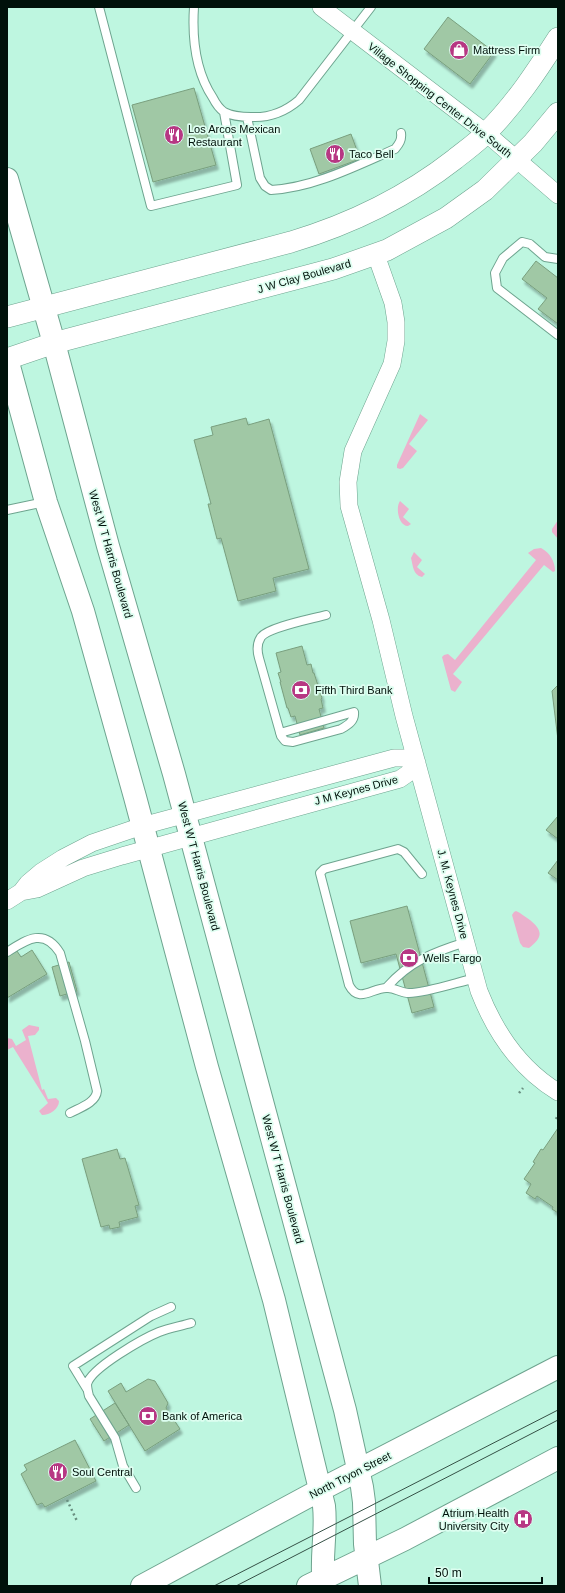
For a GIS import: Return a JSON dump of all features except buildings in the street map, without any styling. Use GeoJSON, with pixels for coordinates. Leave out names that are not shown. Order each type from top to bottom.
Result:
{"type":"FeatureCollection","features":[{"type":"Feature","properties":{"kind":"main road","name":"West W T Harris Boulevard"},"geometry":{"type":"LineString","coordinates":[[7,179],[54,343],[108,546],[172,766],[332,1358],[359,1470],[364,1502],[364,1532],[370,1586]]}},
{"type":"Feature","properties":{"kind":"main road"},"geometry":{"type":"LineString","coordinates":[[7,359],[46,502],[83,612],[207,1067],[273,1296],[320,1490],[325,1519],[322,1562],[318,1583]]}},
{"type":"Feature","properties":{"kind":"main road","name":"North Tryon Street"},"geometry":{"type":"LineString","coordinates":[[142,1586],[320,1490],[558,1367]]}},
{"type":"Feature","properties":{"kind":"main road"},"geometry":{"type":"LineString","coordinates":[[318,1583],[558,1458]]}},
{"type":"Feature","properties":{"kind":"street","name":"Village Shopping Center Drive South"},"geometry":{"type":"LineString","coordinates":[[321,7],[486,134],[558,195]]}},
{"type":"Feature","properties":{"kind":"street"},"geometry":{"type":"LineString","coordinates":[[7,317],[322,232],[381,207],[405,194],[435,174],[486,134],[517,98],[558,38]]}},
{"type":"Feature","properties":{"kind":"street","name":"J W Clay Boulevard"},"geometry":{"type":"LineString","coordinates":[[7,359],[54,343],[333,269],[376,255],[403,243],[446,218],[486,190],[558,114]]}},
{"type":"Feature","properties":{"kind":"street","name":"J. M. Keynes Drive"},"geometry":{"type":"LineString","coordinates":[[376,255],[393,303],[396,322],[395,346],[388,372],[353,451],[349,476],[348,498],[352,517],[381,620],[417,763],[476,978],[487,1011],[508,1047],[530,1071],[558,1092]]}},
{"type":"Feature","properties":{"kind":"street","name":"J M Keynes Drive"},"geometry":{"type":"LineString","coordinates":[[394,758],[405,758],[417,763],[410,772],[400,779],[148,848],[83,868],[37,890],[14,897],[41,872],[81,848],[142,826],[394,758]]}},
{"type":"Feature","properties":{"kind":"lane"},"geometry":{"type":"LineString","coordinates":[[99,7],[151,206],[237,184],[224,112],[205,87],[196,54],[193,31],[194,7]]}},
{"type":"Feature","properties":{"kind":"lane"},"geometry":{"type":"LineString","coordinates":[[224,112],[247,117],[271,116],[286,111],[299,100],[371,7]]}},
{"type":"Feature","properties":{"kind":"lane"},"geometry":{"type":"LineString","coordinates":[[247,117],[260,178],[265,186],[271,190],[295,186],[338,174],[352,168],[395,149],[402,137],[401,133]]}},
{"type":"Feature","properties":{"kind":"lane"},"geometry":{"type":"LineString","coordinates":[[558,259],[544,257],[530,244],[522,242],[503,258],[495,273],[497,288],[558,335]]}},
{"type":"Feature","properties":{"kind":"lane"},"geometry":{"type":"LineString","coordinates":[[7,510],[46,502]]}},
{"type":"Feature","properties":{"kind":"lane"},"geometry":{"type":"LineString","coordinates":[[280,733],[354,712],[352,720],[345,727],[293,742],[283,740],[280,733],[258,654],[259,641],[265,634],[272,630],[326,615]]}},
{"type":"Feature","properties":{"kind":"lane"},"geometry":{"type":"LineString","coordinates":[[422,874],[404,852],[398,849],[324,869],[320,872],[351,988],[357,993],[363,994],[387,987],[399,974],[415,962],[430,954],[466,942]]}},
{"type":"Feature","properties":{"kind":"lane"},"geometry":{"type":"LineString","coordinates":[[7,952],[35,937],[49,941],[60,953],[85,1041],[97,1091],[97,1096],[93,1100],[70,1113]]}},
{"type":"Feature","properties":{"kind":"lane"},"geometry":{"type":"LineString","coordinates":[[387,987],[402,992],[416,993],[476,978]]}},
{"type":"Feature","properties":{"kind":"lane"},"geometry":{"type":"LineString","coordinates":[[136,1488],[123,1466],[115,1438],[89,1396],[87,1389],[73,1366],[151,1316],[172,1307]]}},
{"type":"Feature","properties":{"kind":"lane"},"geometry":{"type":"LineString","coordinates":[[87,1389],[91,1376],[98,1369],[136,1344],[160,1332],[191,1323]]}},
{"type":"Feature","properties":{"kind":"path"},"geometry":{"type":"LineString","coordinates":[[519,1093],[523,1088]]}},
{"type":"Feature","properties":{"kind":"path"},"geometry":{"type":"LineString","coordinates":[[556,1119],[558,1115]]}},
{"type":"Feature","properties":{"kind":"path"},"geometry":{"type":"LineString","coordinates":[[67,1500],[77,1521]]}},
{"type":"Feature","properties":{"kind":"shaded area"},"geometry":{"type":"Polygon","coordinates":[[[420,414],[428,420],[409,444],[417,451],[403,468],[397,468],[397,465],[420,414]]]}},
{"type":"Feature","properties":{"kind":"shaded area"},"geometry":{"type":"Polygon","coordinates":[[[400,501],[409,509],[403,517],[411,524],[408,526],[400,520],[398,508],[400,501]]]}},
{"type":"Feature","properties":{"kind":"shaded area"},"geometry":{"type":"Polygon","coordinates":[[[558,520],[558,539],[552,532],[552,529],[558,520]]]}},
{"type":"Feature","properties":{"kind":"shaded area"},"geometry":{"type":"Polygon","coordinates":[[[541,548],[547,552],[551,558],[555,571],[553,572],[544,565],[453,674],[462,682],[455,692],[451,690],[442,657],[448,654],[455,660],[536,560],[528,553],[534,549],[541,548]]]}},
{"type":"Feature","properties":{"kind":"shaded area"},"geometry":{"type":"Polygon","coordinates":[[[414,552],[422,560],[417,567],[425,574],[422,577],[415,572],[413,567],[411,558],[414,552]]]}},
{"type":"Feature","properties":{"kind":"shaded area"},"geometry":{"type":"Polygon","coordinates":[[[516,911],[530,920],[539,931],[540,934],[537,941],[529,948],[523,947],[520,943],[512,915],[516,911]]]}},
{"type":"Feature","properties":{"kind":"shaded area"},"geometry":{"type":"Polygon","coordinates":[[[29,1025],[39,1027],[39,1030],[35,1035],[28,1036],[42,1090],[44,1089],[48,1099],[56,1098],[59,1101],[56,1109],[45,1115],[42,1115],[39,1111],[48,1103],[13,1047],[7,1050],[7,1038],[12,1039],[16,1046],[26,1040],[22,1030],[29,1025]]]}},
{"type":"Feature","properties":{"kind":"tram line"},"geometry":{"type":"LineString","coordinates":[[214,1586],[558,1410]]}},
{"type":"Feature","properties":{"kind":"tram line"},"geometry":{"type":"LineString","coordinates":[[236,1586],[558,1420]]}},
{"type":"Feature","properties":{"kind":"place","name":"Mattress Firm"},"geometry":{"type":"Point","coordinates":[459,50]}},
{"type":"Feature","properties":{"kind":"place","name":"Los Arcos Mexican Restaurant"},"geometry":{"type":"Point","coordinates":[174,135]}},
{"type":"Feature","properties":{"kind":"place","name":"Taco Bell"},"geometry":{"type":"Point","coordinates":[335,154]}},
{"type":"Feature","properties":{"kind":"place","name":"Fifth Third Bank"},"geometry":{"type":"Point","coordinates":[301,690]}},
{"type":"Feature","properties":{"kind":"place","name":"Wells Fargo"},"geometry":{"type":"Point","coordinates":[409,958]}},
{"type":"Feature","properties":{"kind":"place","name":"Bank of America"},"geometry":{"type":"Point","coordinates":[148,1416]}},
{"type":"Feature","properties":{"kind":"place","name":"Soul Central"},"geometry":{"type":"Point","coordinates":[58,1472]}},
{"type":"Feature","properties":{"kind":"place","name":"Atrium Health University City"},"geometry":{"type":"Point","coordinates":[523,1519]}}]}
